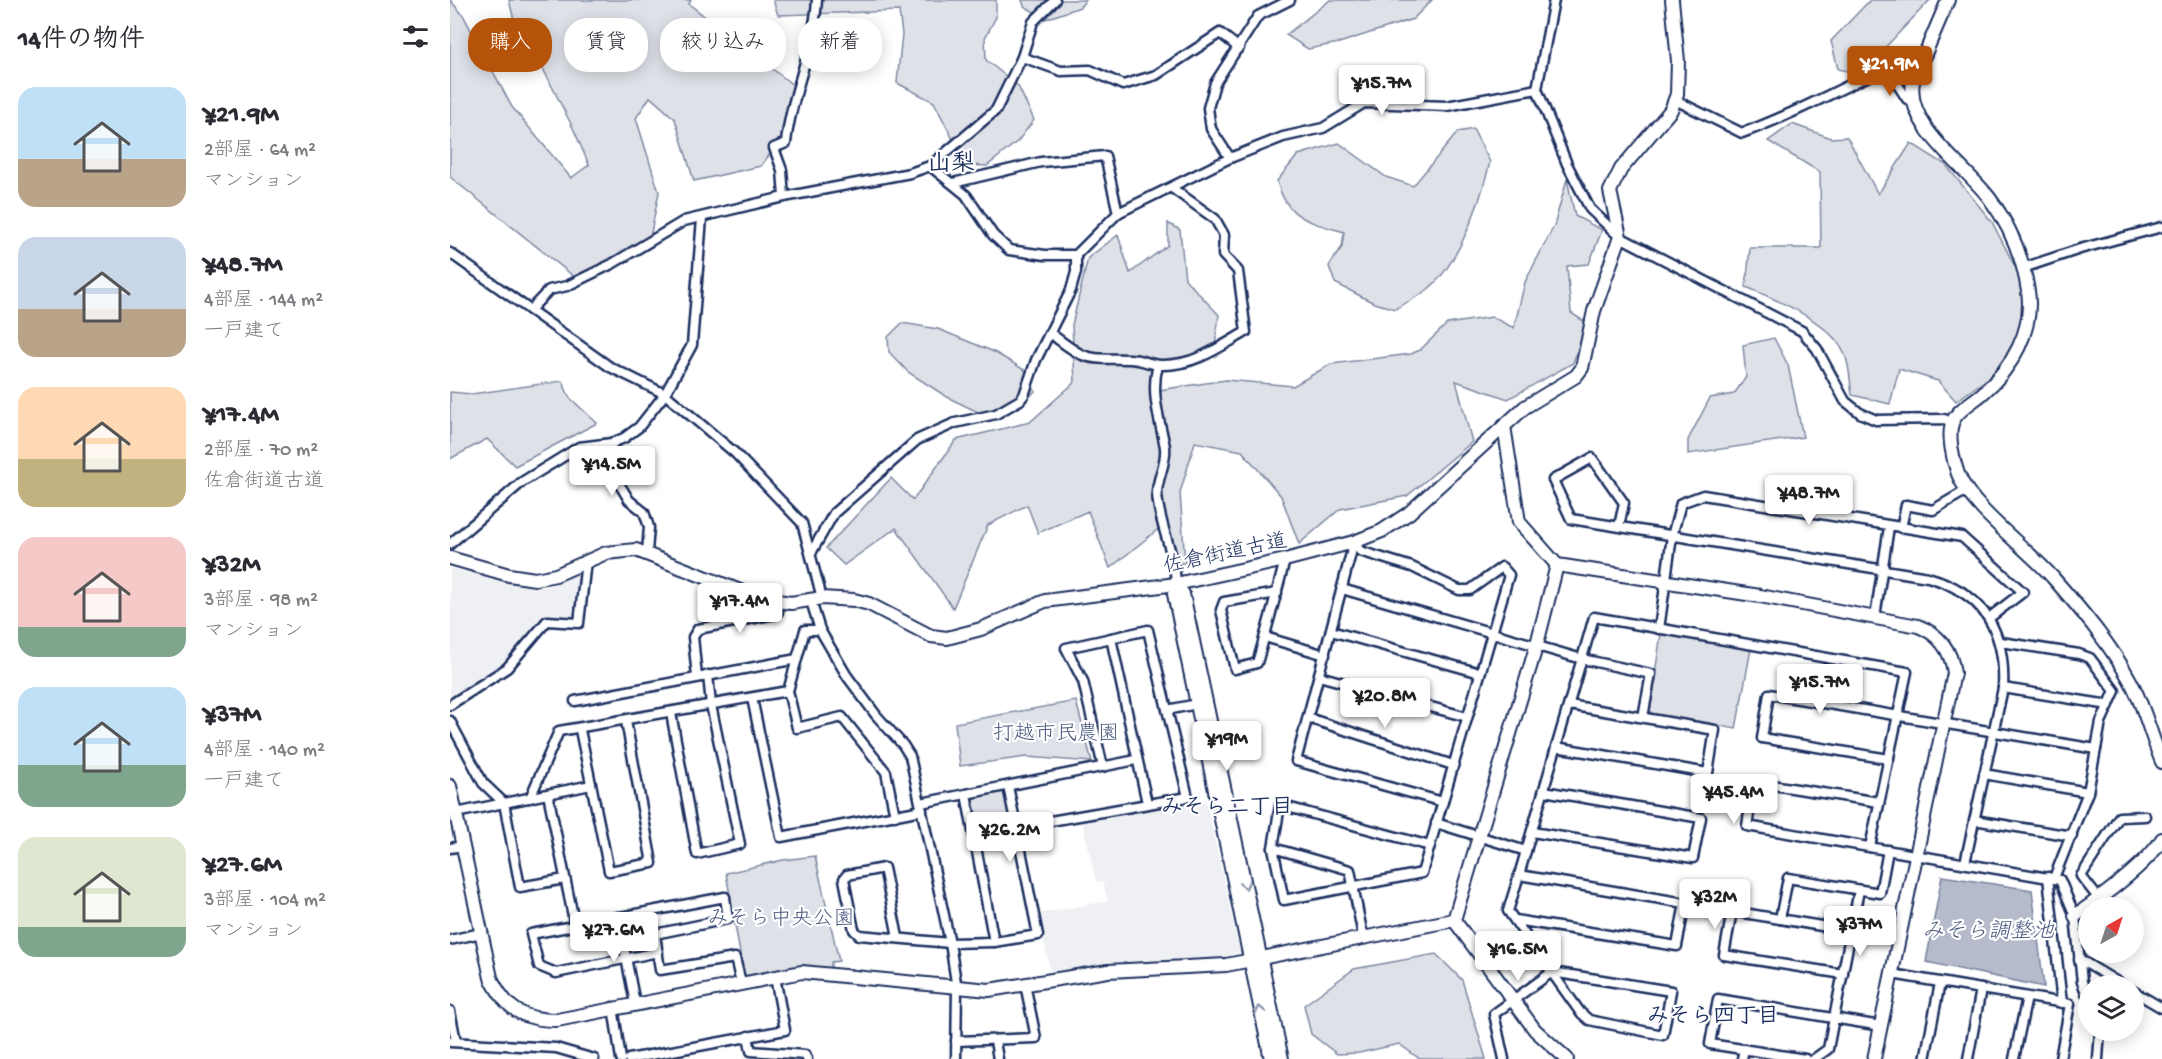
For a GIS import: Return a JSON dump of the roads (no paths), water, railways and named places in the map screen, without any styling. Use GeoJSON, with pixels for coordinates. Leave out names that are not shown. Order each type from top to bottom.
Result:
{"type":"FeatureCollection","features":[{"type":"Feature","properties":{"kind":"street"},"geometry":{"type":"LineString","coordinates":[[784,197],[782,170],[774,148],[786,143],[789,111],[802,82],[817,0]]}},
{"type":"Feature","properties":{"kind":"street"},"geometry":{"type":"LineString","coordinates":[[530,310],[549,290],[567,286],[612,264],[684,221],[784,197],[910,173],[930,166],[996,110],[1022,57],[1033,22],[1054,0]]}},
{"type":"Feature","properties":{"kind":"street"},"geometry":{"type":"LineString","coordinates":[[1230,158],[1211,129],[1208,108],[1215,83],[1258,16],[1290,0]]}},
{"type":"Feature","properties":{"kind":"street"},"geometry":{"type":"LineString","coordinates":[[1554,0],[1537,89],[1567,164],[1590,209],[1620,237],[1802,331],[1817,349],[1845,401],[1868,417],[1952,422]]}},
{"type":"Feature","properties":{"kind":"street"},"geometry":{"type":"LineString","coordinates":[[1620,237],[1611,202],[1614,181],[1671,111],[1675,100],[1678,62],[1672,0]]}},
{"type":"Feature","properties":{"kind":"street"},"geometry":{"type":"LineString","coordinates":[[1948,0],[1913,82],[1913,101],[1918,114],[1941,146],[1989,198],[2008,229],[2024,268],[2029,309],[2028,325],[2012,360],[1987,390],[1959,411],[1952,422],[1950,435],[1957,472],[1967,490],[1981,507],[2053,577],[2114,655],[2132,683],[2162,762]]}},
{"type":"Feature","properties":{"kind":"street"},"geometry":{"type":"LineString","coordinates":[[1022,57],[1061,71],[1090,70],[1124,85],[1155,75],[1220,33],[1239,48]]}},
{"type":"Feature","properties":{"kind":"street"},"geometry":{"type":"LineString","coordinates":[[1675,100],[1742,133],[1812,106],[1835,90],[1887,68],[1907,99],[1913,101]]}},
{"type":"Feature","properties":{"kind":"street"},"geometry":{"type":"LineString","coordinates":[[930,166],[966,195],[993,235],[1009,250],[1045,255],[1076,255],[1118,213],[1230,158],[1283,137],[1323,128],[1364,103],[1447,106],[1537,89]]}},
{"type":"Feature","properties":{"kind":"street"},"geometry":{"type":"LineString","coordinates":[[953,183],[1041,162],[1105,156],[1118,213]]}},
{"type":"Feature","properties":{"kind":"street"},"geometry":{"type":"LineString","coordinates":[[1050,333],[1081,357],[1093,360],[1141,360],[1158,365],[1179,365],[1209,353],[1246,332],[1238,272],[1223,255],[1224,235],[1215,219],[1172,188]]}},
{"type":"Feature","properties":{"kind":"street"},"geometry":{"type":"LineString","coordinates":[[450,544],[494,503],[522,482],[579,447],[612,443],[639,427],[665,394],[692,345],[702,218]]}},
{"type":"Feature","properties":{"kind":"street"},"geometry":{"type":"LineString","coordinates":[[2024,268],[2080,249],[2162,227]]}},
{"type":"Feature","properties":{"kind":"street","name":"佐倉街道古道"},"geometry":{"type":"LineString","coordinates":[[450,558],[509,575],[535,579],[556,575],[586,561],[616,551],[647,552],[758,598],[778,603],[843,598],[869,604],[920,631],[947,638],[981,629],[1045,601],[1176,584],[1286,560],[1354,542],[1382,531],[1409,513],[1525,407],[1576,376],[1582,368],[1594,311],[1620,237]]}},
{"type":"Feature","properties":{"kind":"street"},"geometry":{"type":"LineString","coordinates":[[450,253],[609,367],[665,394],[735,453],[802,523],[811,554],[820,630],[847,676],[876,715],[903,745],[915,776],[950,943],[957,989],[956,1059]]}},
{"type":"Feature","properties":{"kind":"street"},"geometry":{"type":"LineString","coordinates":[[811,554],[834,513],[917,440],[955,423],[996,414],[1020,400],[1024,395],[1036,360],[1071,290],[1076,272],[1076,255]]}},
{"type":"Feature","properties":{"kind":"street"},"geometry":{"type":"LineString","coordinates":[[1158,365],[1154,378],[1156,410],[1165,450],[1157,492],[1176,567],[1174,594],[1255,960],[1282,1059]]}},
{"type":"Feature","properties":{"kind":"street"},"geometry":{"type":"LineString","coordinates":[[1504,426],[1519,522],[1557,564],[1667,580],[1875,617],[1927,629],[1946,647],[1952,660],[1954,673],[1874,1059]]}},
{"type":"Feature","properties":{"kind":"street"},"geometry":{"type":"LineString","coordinates":[[612,443],[608,465],[629,500],[644,512],[649,527],[647,552]]}},
{"type":"Feature","properties":{"kind":"street"},"geometry":{"type":"LineString","coordinates":[[1619,526],[1624,503],[1592,458],[1553,480],[1571,519],[1928,577],[1954,586],[1989,618],[2001,642],[2003,688],[1965,863]]}},
{"type":"Feature","properties":{"kind":"street"},"geometry":{"type":"LineString","coordinates":[[1902,528],[1906,505],[1933,510],[1967,490]]}},
{"type":"Feature","properties":{"kind":"street"},"geometry":{"type":"LineString","coordinates":[[1659,629],[1672,536],[1681,503],[1703,495],[1889,527],[1962,537],[2023,592],[1989,618]]}},
{"type":"Feature","properties":{"kind":"street"},"geometry":{"type":"LineString","coordinates":[[1875,617],[1889,527]]}},
{"type":"Feature","properties":{"kind":"street"},"geometry":{"type":"LineString","coordinates":[[1354,542],[1296,761],[1443,802]]}},
{"type":"Feature","properties":{"kind":"street"},"geometry":{"type":"LineString","coordinates":[[1354,542],[1360,551],[1413,567],[1459,590],[1470,590],[1502,567],[1509,575],[1436,823],[1430,846],[1422,873],[1284,900],[1273,848],[1280,805],[1430,846]]}},
{"type":"Feature","properties":{"kind":"street"},"geometry":{"type":"LineString","coordinates":[[1277,593],[1224,602],[1221,609],[1234,669],[1257,663],[1265,638],[1286,560]]}},
{"type":"Feature","properties":{"kind":"street"},"geometry":{"type":"LineString","coordinates":[[450,705],[507,668],[547,621],[579,623],[586,561]]}},
{"type":"Feature","properties":{"kind":"street"},"geometry":{"type":"LineString","coordinates":[[1454,920],[1537,644],[1557,564]]}},
{"type":"Feature","properties":{"kind":"street"},"geometry":{"type":"LineString","coordinates":[[1176,584],[1183,594],[1255,960],[1271,1059]]}},
{"type":"Feature","properties":{"kind":"street"},"geometry":{"type":"LineString","coordinates":[[1342,589],[1537,644],[1582,659],[1651,674],[1643,717]]}},
{"type":"Feature","properties":{"kind":"street"},"geometry":{"type":"LineString","coordinates":[[698,677],[693,637],[698,629],[776,614],[778,603]]}},
{"type":"Feature","properties":{"kind":"street"},"geometry":{"type":"LineString","coordinates":[[1504,1059],[1494,1014],[1552,972],[1671,991],[1663,1035],[1589,1020],[1580,1012],[1552,972],[1508,910],[1594,617],[1907,672],[1870,847]]}},
{"type":"Feature","properties":{"kind":"street"},"geometry":{"type":"LineString","coordinates":[[820,630],[805,630],[788,691],[796,728],[842,717],[886,772],[895,816]]}},
{"type":"Feature","properties":{"kind":"street"},"geometry":{"type":"LineString","coordinates":[[1017,827],[1188,797],[1148,630],[1066,648],[1083,681],[1103,767]]}},
{"type":"Feature","properties":{"kind":"street"},"geometry":{"type":"LineString","coordinates":[[1331,631],[1480,673]]}},
{"type":"Feature","properties":{"kind":"street"},"geometry":{"type":"LineString","coordinates":[[1111,638],[1147,803]]}},
{"type":"Feature","properties":{"kind":"street"},"geometry":{"type":"LineString","coordinates":[[1265,638],[1325,655]]}},
{"type":"Feature","properties":{"kind":"street"},"geometry":{"type":"LineString","coordinates":[[2001,642],[2079,654],[2090,658],[2115,691],[2101,722],[2088,792],[2072,836],[2051,878],[2062,1003]]}},
{"type":"Feature","properties":{"kind":"street"},"geometry":{"type":"LineString","coordinates":[[575,701],[797,659]]}},
{"type":"Feature","properties":{"kind":"street"},"geometry":{"type":"LineString","coordinates":[[671,713],[697,854],[740,844],[711,705],[708,675]]}},
{"type":"Feature","properties":{"kind":"street"},"geometry":{"type":"LineString","coordinates":[[1319,676],[1467,717]]}},
{"type":"Feature","properties":{"kind":"street"},"geometry":{"type":"LineString","coordinates":[[2003,688],[2109,705]]}},
{"type":"Feature","properties":{"kind":"street"},"geometry":{"type":"LineString","coordinates":[[530,798],[559,731],[580,730],[788,691]]}},
{"type":"Feature","properties":{"kind":"street"},"geometry":{"type":"LineString","coordinates":[[1888,759],[1762,738],[1769,694],[2096,749]]}},
{"type":"Feature","properties":{"kind":"street"},"geometry":{"type":"LineString","coordinates":[[752,698],[781,837],[895,816],[921,806],[966,794],[1136,760]]}},
{"type":"Feature","properties":{"kind":"street"},"geometry":{"type":"LineString","coordinates":[[1167,710],[1197,704]]}},
{"type":"Feature","properties":{"kind":"street"},"geometry":{"type":"LineString","coordinates":[[1556,747],[1708,773],[1714,730],[1569,705]]}},
{"type":"Feature","properties":{"kind":"street"},"geometry":{"type":"LineString","coordinates":[[1308,718],[1454,765]]}},
{"type":"Feature","properties":{"kind":"street"},"geometry":{"type":"LineString","coordinates":[[450,721],[483,783],[504,803],[520,887],[565,879]]}},
{"type":"Feature","properties":{"kind":"street"},"geometry":{"type":"LineString","coordinates":[[580,730],[609,871],[652,863],[626,721]]}},
{"type":"Feature","properties":{"kind":"street"},"geometry":{"type":"LineString","coordinates":[[915,776],[927,774]]}},
{"type":"Feature","properties":{"kind":"street"},"geometry":{"type":"LineString","coordinates":[[1984,774],[2088,792]]}},
{"type":"Feature","properties":{"kind":"street"},"geometry":{"type":"LineString","coordinates":[[1879,802],[1754,782],[1747,826],[2060,880],[2075,916],[2078,948]]}},
{"type":"Feature","properties":{"kind":"street"},"geometry":{"type":"LineString","coordinates":[[450,786],[491,978],[501,999],[516,1011],[540,1020],[557,1020],[613,1007],[802,972],[957,989],[989,990],[1108,971],[1170,970],[1255,960],[1363,936],[1454,920]]}},
{"type":"Feature","properties":{"kind":"street"},"geometry":{"type":"LineString","coordinates":[[456,813],[591,786]]}},
{"type":"Feature","properties":{"kind":"street"},"geometry":{"type":"LineString","coordinates":[[898,937],[884,868],[847,875],[844,879],[856,933],[866,936],[950,943],[994,942],[1038,935],[1008,786]]}},
{"type":"Feature","properties":{"kind":"street"},"geometry":{"type":"LineString","coordinates":[[1532,832],[1693,858],[1701,818],[1544,791]]}},
{"type":"Feature","properties":{"kind":"street"},"geometry":{"type":"LineString","coordinates":[[548,794],[575,926]]}},
{"type":"Feature","properties":{"kind":"street"},"geometry":{"type":"LineString","coordinates":[[966,794],[994,942]]}},
{"type":"Feature","properties":{"kind":"street"},"geometry":{"type":"LineString","coordinates":[[2097,897],[2081,876],[2120,817],[2145,816]]}},
{"type":"Feature","properties":{"kind":"street"},"geometry":{"type":"LineString","coordinates":[[1974,820],[2072,836]]}},
{"type":"Feature","properties":{"kind":"street"},"geometry":{"type":"LineString","coordinates":[[1436,823],[1526,851]]}},
{"type":"Feature","properties":{"kind":"street"},"geometry":{"type":"LineString","coordinates":[[2101,897],[2161,842]]}},
{"type":"Feature","properties":{"kind":"street"},"geometry":{"type":"LineString","coordinates":[[450,848],[463,846]]}},
{"type":"Feature","properties":{"kind":"street"},"geometry":{"type":"LineString","coordinates":[[1273,848],[1350,870],[1363,936]]}},
{"type":"Feature","properties":{"kind":"street"},"geometry":{"type":"LineString","coordinates":[[1780,919],[1788,878],[1880,893],[1888,850]]}},
{"type":"Feature","properties":{"kind":"street"},"geometry":{"type":"LineString","coordinates":[[1515,920],[1677,946],[1685,903],[1519,874]]}},
{"type":"Feature","properties":{"kind":"street"},"geometry":{"type":"LineString","coordinates":[[1814,1059],[1828,1048],[1859,890]]}},
{"type":"Feature","properties":{"kind":"street"},"geometry":{"type":"LineString","coordinates":[[658,952],[556,974],[539,966],[531,934],[725,897],[728,919],[656,934],[658,952],[660,970],[735,958],[741,983]]}},
{"type":"Feature","properties":{"kind":"street"},"geometry":{"type":"LineString","coordinates":[[1843,974],[1724,956],[1732,911],[1851,931]]}},
{"type":"Feature","properties":{"kind":"street"},"geometry":{"type":"LineString","coordinates":[[618,917],[635,1003]]}},
{"type":"Feature","properties":{"kind":"street"},"geometry":{"type":"LineString","coordinates":[[1454,920],[1535,1030],[1567,1059]]}},
{"type":"Feature","properties":{"kind":"street"},"geometry":{"type":"LineString","coordinates":[[450,940],[481,933]]}},
{"type":"Feature","properties":{"kind":"street"},"geometry":{"type":"LineString","coordinates":[[2086,963],[2106,975]]}},
{"type":"Feature","properties":{"kind":"street"},"geometry":{"type":"LineString","coordinates":[[1892,974],[2070,1004],[2060,1059]]}},
{"type":"Feature","properties":{"kind":"street"},"geometry":{"type":"LineString","coordinates":[[629,1059],[785,1030],[775,977]]}},
{"type":"Feature","properties":{"kind":"street"},"geometry":{"type":"LineString","coordinates":[[1925,1059],[1940,983]]}},
{"type":"Feature","properties":{"kind":"street"},"geometry":{"type":"LineString","coordinates":[[956,1041],[1036,1038],[1025,984]]}},
{"type":"Feature","properties":{"kind":"street"},"geometry":{"type":"LineString","coordinates":[[1968,1059],[1981,989]]}},
{"type":"Feature","properties":{"kind":"street"},"geometry":{"type":"LineString","coordinates":[[2014,1059],[2027,997]]}},
{"type":"Feature","properties":{"kind":"street"},"geometry":{"type":"LineString","coordinates":[[2144,997],[2162,1008]]}},
{"type":"Feature","properties":{"kind":"street"},"geometry":{"type":"LineString","coordinates":[[1805,1059],[1710,1044],[1718,999],[1881,1026]]}},
{"type":"Feature","properties":{"kind":"street"},"geometry":{"type":"LineString","coordinates":[[613,1007],[621,1059]]}},
{"type":"Feature","properties":{"kind":"street"},"geometry":{"type":"LineString","coordinates":[[450,1011],[453,1041],[556,1048],[594,1059]]}},
{"type":"Feature","properties":{"kind":"street"},"geometry":{"type":"LineString","coordinates":[[748,1036],[751,1051],[805,1055],[807,1059]]}},
{"type":"Feature","properties":{"kind":"street"},"geometry":{"type":"LineString","coordinates":[[996,1041],[998,1059]]}},
{"type":"Feature","properties":{"kind":"street"},"geometry":{"type":"LineString","coordinates":[[2098,1059],[2099,1041]]}},
{"type":"Feature","properties":{"kind":"street"},"geometry":{"type":"LineString","coordinates":[[1742,1059],[1744,1049]]}},
{"type":"Feature","properties":{"kind":"water","name":"みそら調整池"},"geometry":{"type":"Polygon","coordinates":[[[1942,876],[2032,890],[2044,987],[1926,962],[1942,876]]]}},
{"type":"Feature","properties":{"kind":"district","name":"山梨"},"geometry":{"type":"Point","coordinates":[951,162]}},
{"type":"Feature","properties":{"kind":"district","name":"みそら二丁目"},"geometry":{"type":"Point","coordinates":[1227,805]}},
{"type":"Feature","properties":{"kind":"district","name":"みそら四丁目"},"geometry":{"type":"Point","coordinates":[1713,1014]}},
{"type":"Feature","properties":{"kind":"park label","name":"打越市民農園"},"geometry":{"type":"Point","coordinates":[1056,732]}},
{"type":"Feature","properties":{"kind":"park label","name":"みそら中央公園"},"geometry":{"type":"Point","coordinates":[781,917]}}]}
